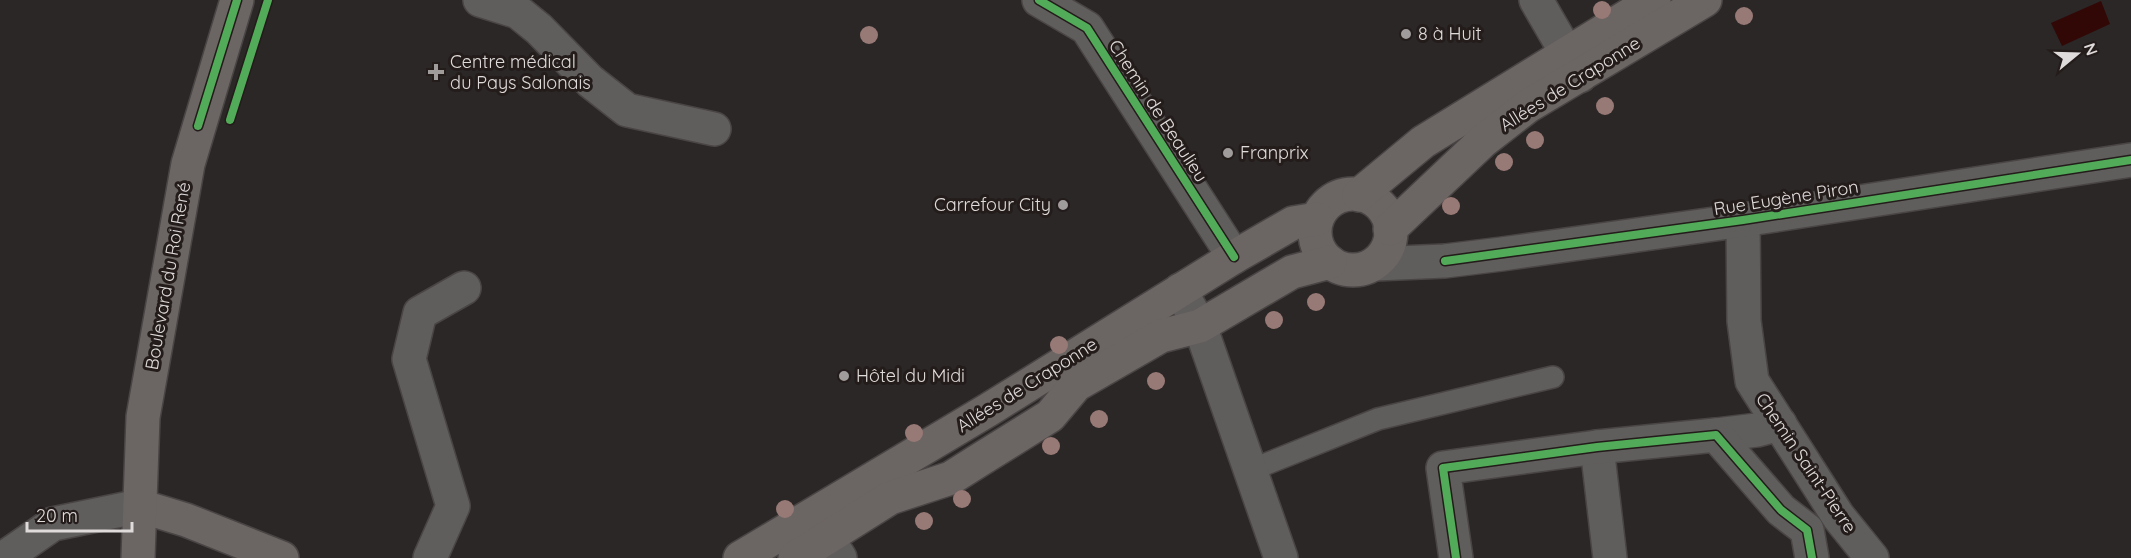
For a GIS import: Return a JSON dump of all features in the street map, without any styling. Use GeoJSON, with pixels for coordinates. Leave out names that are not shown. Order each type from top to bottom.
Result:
{"type":"FeatureCollection","features":[{"type":"Feature","properties":{"kind":"main road","name":"Boulevard du Roi René"},"geometry":{"type":"LineString","coordinates":[[138,558],[143,417],[188,164],[237,0]]}},
{"type":"Feature","properties":{"kind":"main road","name":"Allées de Craponne"},"geometry":{"type":"LineString","coordinates":[[1390,229],[1483,141],[1654,0]]}},
{"type":"Feature","properties":{"kind":"main road","name":"Allées de Craponne"},"geometry":{"type":"LineString","coordinates":[[1359,195],[1423,142],[1705,0]]}},
{"type":"Feature","properties":{"kind":"main road"},"geometry":{"type":"LineString","coordinates":[[1346,195],[1359,195],[1380,206],[1388,217],[1390,229],[1387,248],[1375,264],[1364,269],[1340,268],[1322,254],[1315,231],[1317,219],[1324,208],[1334,200],[1346,195]]}},
{"type":"Feature","properties":{"kind":"main road","name":"Allées de Craponne"},"geometry":{"type":"LineString","coordinates":[[740,558],[988,410],[1234,257],[1293,223],[1317,219]]}},
{"type":"Feature","properties":{"kind":"main road","name":"Allées de Craponne"},"geometry":{"type":"LineString","coordinates":[[795,558],[833,548],[890,498],[951,478],[961,472],[1050,416],[1076,385],[1161,336],[1200,326],[1292,272],[1330,262]]}},
{"type":"Feature","properties":{"kind":"main road"},"geometry":{"type":"LineString","coordinates":[[140,506],[186,520],[282,558]]}},
{"type":"Feature","properties":{"kind":"street"},"geometry":{"type":"LineString","coordinates":[[480,0],[518,12],[539,29],[590,81],[627,110],[714,129]]}},
{"type":"Feature","properties":{"kind":"street","name":"Chemin de Beaulieu"},"geometry":{"type":"LineString","coordinates":[[1039,0],[1087,28],[1234,257]]}},
{"type":"Feature","properties":{"kind":"street"},"geometry":{"type":"LineString","coordinates":[[1536,0],[1573,65]]}},
{"type":"Feature","properties":{"kind":"street","name":"Rue Eugène Piron"},"geometry":{"type":"LineString","coordinates":[[1375,264],[1444,261],[1743,220],[2131,160]]}},
{"type":"Feature","properties":{"kind":"street","name":"Chemin Saint-Pierre"},"geometry":{"type":"LineString","coordinates":[[1743,220],[1744,321],[1752,381],[1838,516],[1872,558]]}},
{"type":"Feature","properties":{"kind":"street"},"geometry":{"type":"LineString","coordinates":[[430,558],[453,506],[410,359],[420,313],[464,288]]}},
{"type":"Feature","properties":{"kind":"street"},"geometry":{"type":"LineString","coordinates":[[1180,290],[1200,326],[1281,558]]}},
{"type":"Feature","properties":{"kind":"street"},"geometry":{"type":"LineString","coordinates":[[1456,558],[1443,468],[1597,447],[1757,430],[1780,424]]}},
{"type":"Feature","properties":{"kind":"street"},"geometry":{"type":"LineString","coordinates":[[1716,435],[1781,510],[1807,531],[1812,558]]}},
{"type":"Feature","properties":{"kind":"street"},"geometry":{"type":"LineString","coordinates":[[1597,447],[1610,558]]}},
{"type":"Feature","properties":{"kind":"street"},"geometry":{"type":"LineString","coordinates":[[4,558],[53,524],[140,506]]}},
{"type":"Feature","properties":{"kind":"lane"},"geometry":{"type":"LineString","coordinates":[[1251,470],[1378,419],[1553,376]]}},
{"type":"Feature","properties":{"kind":"shaded area"},"geometry":{"type":"Polygon","coordinates":[[[2101,1],[2110,24],[2062,46],[2051,23],[2101,1]]]}},
{"type":"Feature","properties":{"kind":"cycle path"},"geometry":{"type":"LineString","coordinates":[[198,126],[237,0]]}},
{"type":"Feature","properties":{"kind":"cycle path"},"geometry":{"type":"LineString","coordinates":[[230,120],[268,0]]}},
{"type":"Feature","properties":{"kind":"cycle path"},"geometry":{"type":"LineString","coordinates":[[1039,0],[1087,28],[1234,257]]}},
{"type":"Feature","properties":{"kind":"cycle path"},"geometry":{"type":"LineString","coordinates":[[1445,261],[1743,220],[2131,160]]}},
{"type":"Feature","properties":{"kind":"cycle path"},"geometry":{"type":"LineString","coordinates":[[1456,558],[1443,468],[1597,447],[1716,435],[1781,510],[1807,530],[1812,558]]}},
{"type":"Feature","properties":{"kind":"place","name":"8 à Huit"},"geometry":{"type":"Point","coordinates":[1406,34]}},
{"type":"Feature","properties":{"kind":"place","name":"Centre médical du Pays Salonais"},"geometry":{"type":"Point","coordinates":[436,72]}},
{"type":"Feature","properties":{"kind":"place","name":"Franprix"},"geometry":{"type":"Point","coordinates":[1228,153]}},
{"type":"Feature","properties":{"kind":"place","name":"Carrefour City"},"geometry":{"type":"Point","coordinates":[1063,205]}},
{"type":"Feature","properties":{"kind":"place","name":"Hôtel du Midi"},"geometry":{"type":"Point","coordinates":[844,376]}}]}
